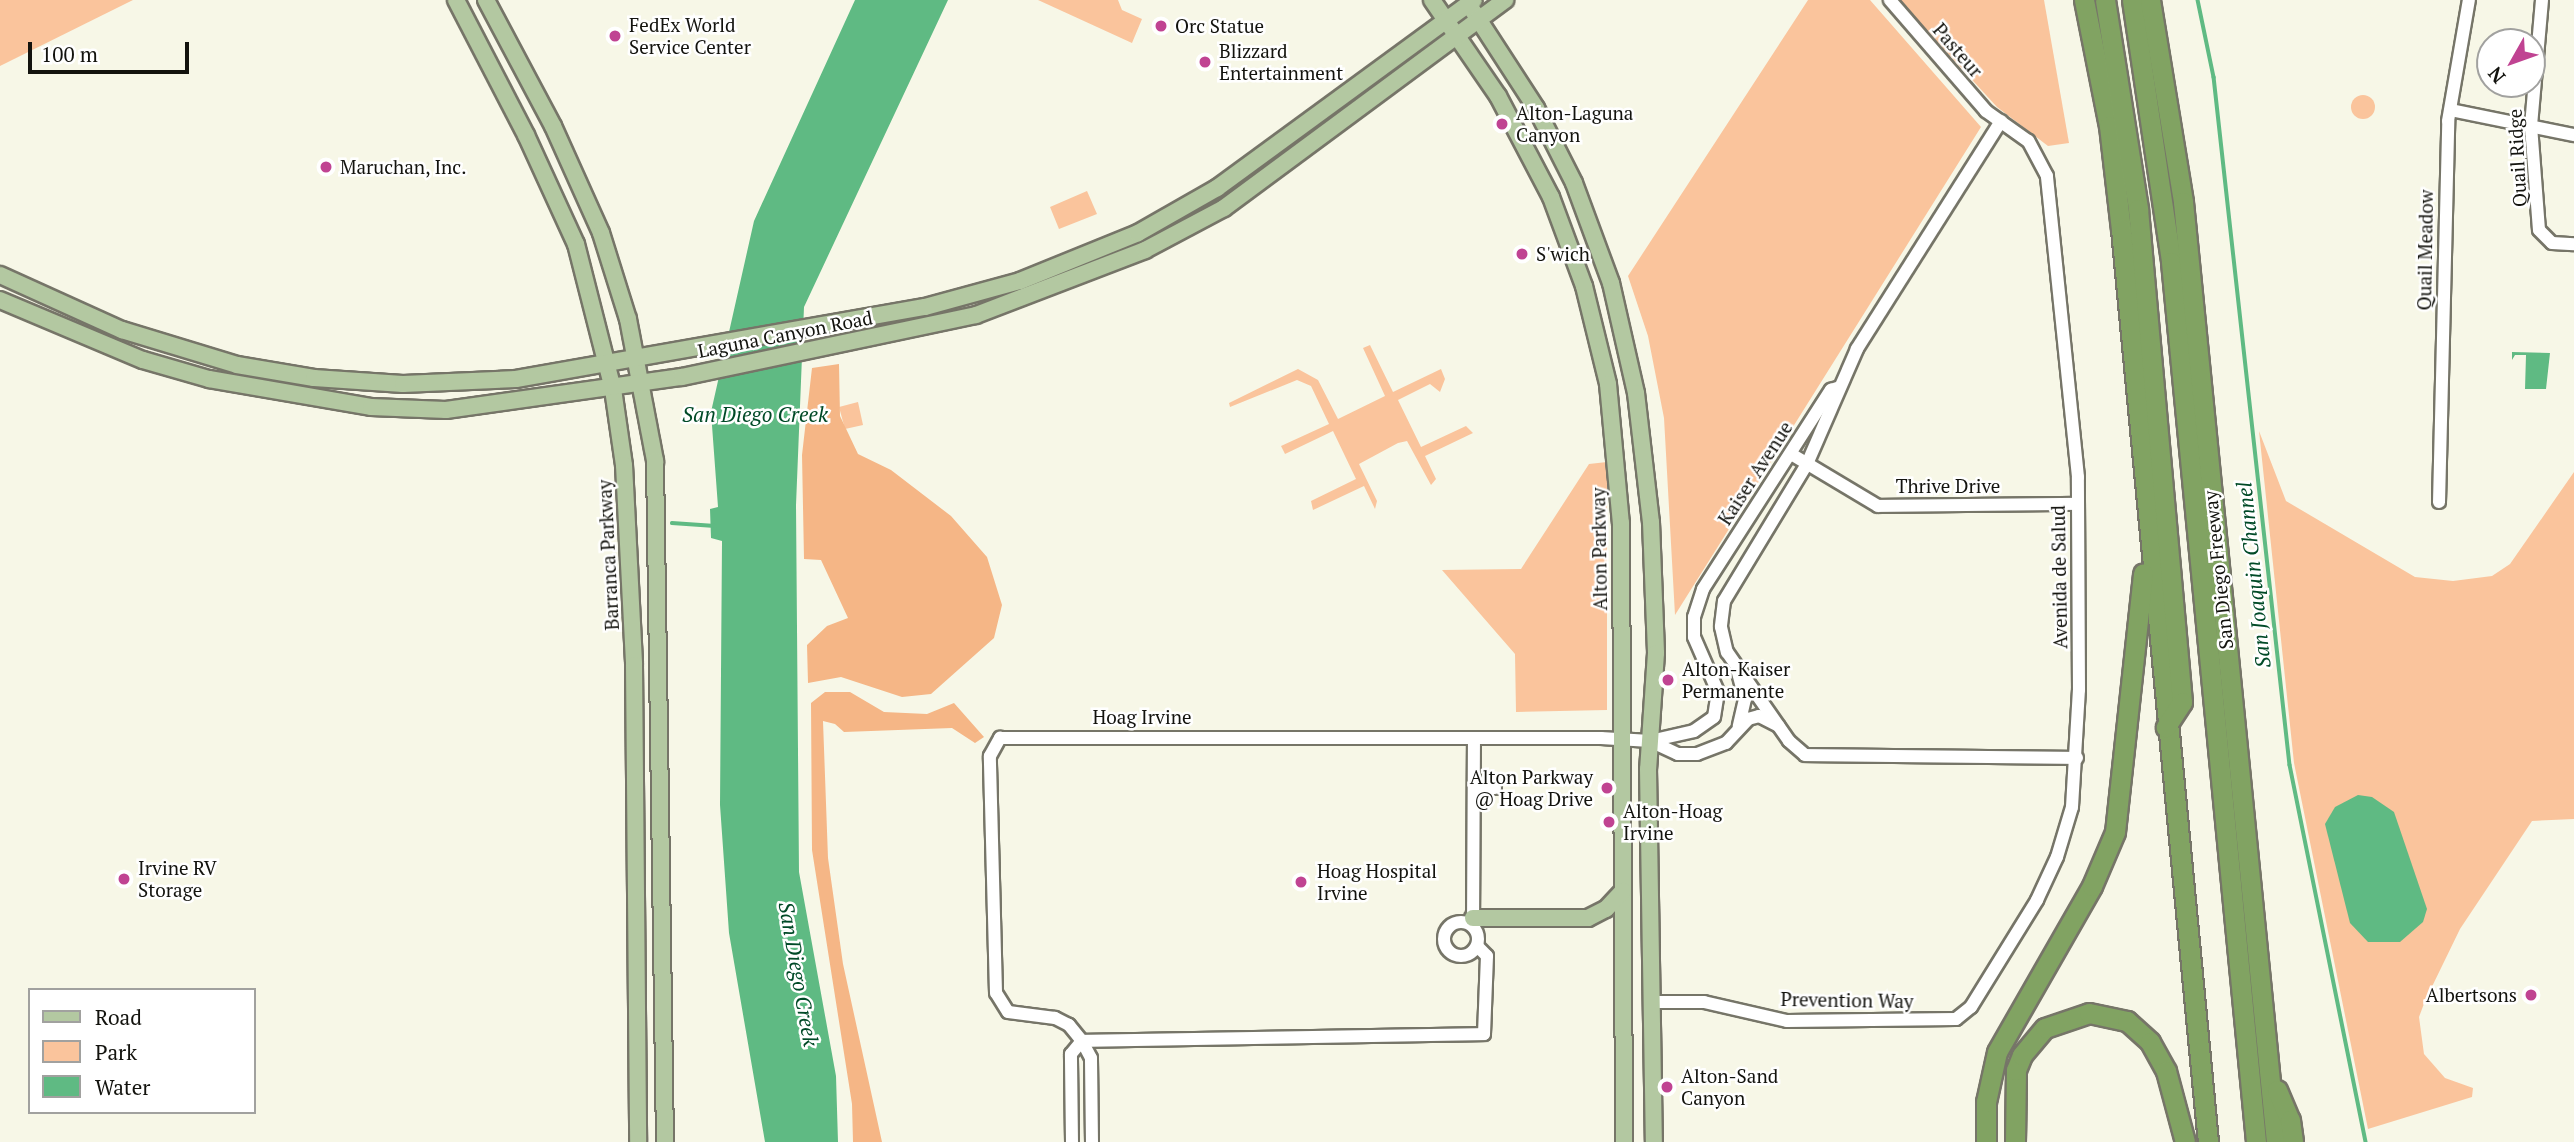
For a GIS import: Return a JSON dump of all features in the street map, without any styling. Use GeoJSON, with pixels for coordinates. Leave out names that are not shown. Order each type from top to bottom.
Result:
{"type":"FeatureCollection","features":[{"type":"Feature","properties":{"kind":"highway"},"geometry":{"type":"LineString","coordinates":[[2084,0],[2109,126],[2118,203],[2147,532],[2208,1142]]}},
{"type":"Feature","properties":{"kind":"highway"},"geometry":{"type":"LineString","coordinates":[[2105,0],[2138,209],[2182,702],[2166,727]]}},
{"type":"Feature","properties":{"kind":"highway","name":"San Diego Freeway"},"geometry":{"type":"LineString","coordinates":[[2132,0],[2170,250],[2256,1142]]}},
{"type":"Feature","properties":{"kind":"highway","name":"San Diego Freeway"},"geometry":{"type":"LineString","coordinates":[[2150,0],[2183,202],[2276,1142]]}},
{"type":"Feature","properties":{"kind":"highway"},"geometry":{"type":"LineString","coordinates":[[1986,1142],[1986,1102],[1997,1052],[2092,886],[2115,832],[2147,532]]}},
{"type":"Feature","properties":{"kind":"highway"},"geometry":{"type":"LineString","coordinates":[[2015,1142],[2016,1070],[2022,1055],[2045,1028],[2089,1013],[2127,1021],[2158,1053],[2185,1142]]}},
{"type":"Feature","properties":{"kind":"highway"},"geometry":{"type":"LineString","coordinates":[[2268,1070],[2290,1121],[2292,1142]]}},
{"type":"Feature","properties":{"kind":"main road","name":"Barranca Parkway"},"geometry":{"type":"LineString","coordinates":[[456,0],[558,201],[586,273],[613,389],[624,465],[634,665],[638,1142]]}},
{"type":"Feature","properties":{"kind":"main road"},"geometry":{"type":"LineString","coordinates":[[486,0],[579,181],[601,233],[637,358],[654,461],[664,1142]]}},
{"type":"Feature","properties":{"kind":"main road","name":"Alton Parkway"},"geometry":{"type":"LineString","coordinates":[[1432,0],[1498,96],[1539,171],[1571,246],[1595,323],[1619,477],[1624,1142]]}},
{"type":"Feature","properties":{"kind":"main road","name":"Laguna Canyon Road"},"geometry":{"type":"LineString","coordinates":[[0,300],[143,360],[310,399],[446,410],[613,389],[814,350],[976,315],[1145,250],[1224,208],[1505,0]]}},
{"type":"Feature","properties":{"kind":"main road","name":"Laguna Canyon Road"},"geometry":{"type":"LineString","coordinates":[[0,275],[122,330],[237,365],[314,379],[403,384],[503,380],[716,345],[820,323],[925,307],[1020,281],[1138,233],[1217,188],[1469,2]]}},
{"type":"Feature","properties":{"kind":"main road"},"geometry":{"type":"LineString","coordinates":[[1469,2],[1536,108],[1574,183],[1611,283],[1631,363],[1651,522],[1656,653],[1650,741],[1654,1142]]}},
{"type":"Feature","properties":{"kind":"main road"},"geometry":{"type":"LineString","coordinates":[[1473,922],[1588,918],[1606,909],[1623,891]]}},
{"type":"Feature","properties":{"kind":"street","name":"Pasteur"},"geometry":{"type":"LineString","coordinates":[[1890,0],[1973,97],[2001,121]]}},
{"type":"Feature","properties":{"kind":"street","name":"Quail Meadow"},"geometry":{"type":"LineString","coordinates":[[2439,502],[2451,110],[2469,0]]}},
{"type":"Feature","properties":{"kind":"street","name":"Quail Ridge"},"geometry":{"type":"LineString","coordinates":[[2542,0],[2531,126],[2539,230],[2552,243],[2574,244]]}},
{"type":"Feature","properties":{"kind":"street"},"geometry":{"type":"LineString","coordinates":[[2451,110],[2574,135]]}},
{"type":"Feature","properties":{"kind":"street","name":"Kaiser Avenue"},"geometry":{"type":"LineString","coordinates":[[2001,121],[1857,349],[1840,387],[1840,396],[1807,464],[1724,601],[1723,639],[1735,663],[1779,726],[1798,751],[1811,757],[2077,758]]}},
{"type":"Feature","properties":{"kind":"street","name":"Avenida de Salud"},"geometry":{"type":"LineString","coordinates":[[1956,1020],[1970,1007],[2037,900],[2057,857],[2072,807],[2077,758],[2078,504],[2047,176],[2028,141],[2001,121]]}},
{"type":"Feature","properties":{"kind":"street","name":"Kaiser Avenue"},"geometry":{"type":"LineString","coordinates":[[1650,741],[1693,731],[1714,717],[1718,692],[1696,648],[1695,617],[1703,589],[1831,390],[1840,387]]}},
{"type":"Feature","properties":{"kind":"street","name":"Thrive Drive"},"geometry":{"type":"LineString","coordinates":[[1791,454],[1878,506],[2078,504]]}},
{"type":"Feature","properties":{"kind":"street","name":"Kaiser Avenue"},"geometry":{"type":"LineString","coordinates":[[1735,663],[1745,699],[1738,729]]}},
{"type":"Feature","properties":{"kind":"street"},"geometry":{"type":"LineString","coordinates":[[1650,741],[1678,754],[1697,754],[1726,743],[1738,729],[1759,716],[1779,726]]}},
{"type":"Feature","properties":{"kind":"street","name":"Hoag Irvine"},"geometry":{"type":"LineString","coordinates":[[1082,1041],[1055,1018],[1007,1012],[996,993],[990,755],[1000,738],[1650,741]]}},
{"type":"Feature","properties":{"kind":"street"},"geometry":{"type":"LineString","coordinates":[[1072,1142],[1071,1054],[1082,1041],[1484,1034],[1487,956],[1477,946],[1473,922],[1474,739]]}},
{"type":"Feature","properties":{"kind":"street"},"geometry":{"type":"LineString","coordinates":[[1474,788],[1495,788]]}},
{"type":"Feature","properties":{"kind":"street"},"geometry":{"type":"LineString","coordinates":[[1473,922],[1452,925],[1445,933],[1445,945],[1458,955],[1469,954],[1477,946]]}},
{"type":"Feature","properties":{"kind":"street","name":"Prevention Way"},"geometry":{"type":"LineString","coordinates":[[1654,1002],[1704,1002],[1787,1021],[1956,1020]]}},
{"type":"Feature","properties":{"kind":"street"},"geometry":{"type":"LineString","coordinates":[[1082,1041],[1091,1058],[1092,1142]]}},
{"type":"Feature","properties":{"kind":"green space"},"geometry":{"type":"Polygon","coordinates":[[[0,0],[133,0],[0,66],[0,0]]]}},
{"type":"Feature","properties":{"kind":"green space"},"geometry":{"type":"Polygon","coordinates":[[[1038,0],[1118,0],[1122,10],[1142,19],[1132,43],[1038,0]]]}},
{"type":"Feature","properties":{"kind":"green space"},"geometry":{"type":"Polygon","coordinates":[[[1808,0],[1870,0],[1981,127],[1675,615],[1664,418],[1648,336],[1628,276],[1808,0]]]}},
{"type":"Feature","properties":{"kind":"green space"},"geometry":{"type":"Polygon","coordinates":[[[1899,0],[2044,0],[2069,143],[2048,146],[1997,107],[1899,0]]]}},
{"type":"Feature","properties":{"kind":"green space"},"geometry":{"type":"Polygon","coordinates":[[[2363,95],[2372,98],[2375,107],[2372,116],[2363,119],[2354,116],[2351,107],[2354,98],[2363,95]]]}},
{"type":"Feature","properties":{"kind":"green space"},"geometry":{"type":"Polygon","coordinates":[[[1087,191],[1097,214],[1059,229],[1050,207],[1087,191]]]}},
{"type":"Feature","properties":{"kind":"green space"},"geometry":{"type":"Polygon","coordinates":[[[1370,345],[1393,392],[1441,369],[1445,379],[1440,392],[1430,384],[1398,400],[1421,447],[1466,426],[1473,433],[1425,456],[1436,479],[1431,485],[1407,441],[1359,464],[1377,501],[1375,509],[1364,486],[1313,510],[1311,501],[1356,479],[1333,431],[1285,454],[1281,446],[1329,424],[1311,386],[1297,380],[1230,407],[1229,403],[1298,369],[1318,380],[1338,419],[1385,396],[1363,348],[1370,345]]]}},
{"type":"Feature","properties":{"kind":"green space"},"geometry":{"type":"Polygon","coordinates":[[[858,402],[863,425],[845,429],[839,407],[858,402]]]}},
{"type":"Feature","properties":{"kind":"green space"},"geometry":{"type":"Polygon","coordinates":[[[2259,431],[2286,501],[2415,577],[2453,581],[2492,576],[2510,564],[2574,472],[2574,819],[2532,821],[2460,929],[2419,1017],[2424,1054],[2445,1078],[2473,1088],[2472,1097],[2368,1129],[2294,763],[2259,431]]]}},
{"type":"Feature","properties":{"kind":"green space"},"geometry":{"type":"Polygon","coordinates":[[[1607,462],[1607,710],[1516,712],[1515,654],[1442,570],[1521,569],[1589,464],[1607,462]]]}},
{"type":"Feature","properties":{"kind":"shaded area"},"geometry":{"type":"Polygon","coordinates":[[[839,364],[840,416],[858,454],[891,470],[951,516],[987,557],[1002,605],[994,638],[931,694],[902,697],[841,677],[808,683],[807,645],[827,626],[848,618],[821,560],[804,559],[802,455],[812,368],[839,364]]]}},
{"type":"Feature","properties":{"kind":"shaded area"},"geometry":{"type":"Polygon","coordinates":[[[825,692],[850,692],[884,712],[927,714],[954,703],[984,737],[975,743],[952,728],[844,732],[835,724],[823,721],[828,858],[843,964],[882,1142],[853,1142],[852,1104],[812,850],[811,703],[825,692]]]}},
{"type":"Feature","properties":{"kind":"water","name":"San Diego Creek"},"geometry":{"type":"Polygon","coordinates":[[[855,0],[948,0],[804,307],[796,505],[799,872],[836,1076],[838,1142],[765,1142],[729,933],[720,805],[722,541],[711,538],[710,509],[718,507],[711,412],[754,221],[855,0]]]}},
{"type":"Feature","properties":{"kind":"water"},"geometry":{"type":"Polygon","coordinates":[[[2512,352],[2550,353],[2546,389],[2525,389],[2526,355],[2515,355],[2512,360],[2512,352]]]}},
{"type":"Feature","properties":{"kind":"water"},"geometry":{"type":"Polygon","coordinates":[[[2358,795],[2372,797],[2394,812],[2427,909],[2423,922],[2400,942],[2368,942],[2350,923],[2325,824],[2335,807],[2358,795]]]}},
{"type":"Feature","properties":{"kind":"waterway","name":"San Joaquin Channel"},"geometry":{"type":"LineString","coordinates":[[2198,0],[2214,77],[2290,765],[2366,1142]]}},
{"type":"Feature","properties":{"kind":"waterway"},"geometry":{"type":"LineString","coordinates":[[672,523],[715,526]]}},
{"type":"Feature","properties":{"kind":"place","name":"Orc Statue"},"geometry":{"type":"Point","coordinates":[1161,26]}},
{"type":"Feature","properties":{"kind":"place","name":"FedEx World Service Center"},"geometry":{"type":"Point","coordinates":[615,36]}},
{"type":"Feature","properties":{"kind":"place","name":"Blizzard Entertainment"},"geometry":{"type":"Point","coordinates":[1205,62]}},
{"type":"Feature","properties":{"kind":"place","name":"Alton-Laguna Canyon"},"geometry":{"type":"Point","coordinates":[1502,124]}},
{"type":"Feature","properties":{"kind":"place","name":"Maruchan, Inc."},"geometry":{"type":"Point","coordinates":[326,167]}},
{"type":"Feature","properties":{"kind":"place","name":"S'wich"},"geometry":{"type":"Point","coordinates":[1522,254]}},
{"type":"Feature","properties":{"kind":"place","name":"Alton-Kaiser Permanente"},"geometry":{"type":"Point","coordinates":[1668,680]}},
{"type":"Feature","properties":{"kind":"place","name":"Alton Parkway @ Hoag Drive"},"geometry":{"type":"Point","coordinates":[1607,788]}},
{"type":"Feature","properties":{"kind":"place","name":"Alton-Hoag Irvine"},"geometry":{"type":"Point","coordinates":[1609,822]}},
{"type":"Feature","properties":{"kind":"place","name":"Irvine RV Storage"},"geometry":{"type":"Point","coordinates":[124,879]}},
{"type":"Feature","properties":{"kind":"place","name":"Hoag Hospital Irvine"},"geometry":{"type":"Point","coordinates":[1301,882]}},
{"type":"Feature","properties":{"kind":"place","name":"Albertsons"},"geometry":{"type":"Point","coordinates":[2531,995]}},
{"type":"Feature","properties":{"kind":"place","name":"Alton-Sand Canyon"},"geometry":{"type":"Point","coordinates":[1667,1087]}}]}
